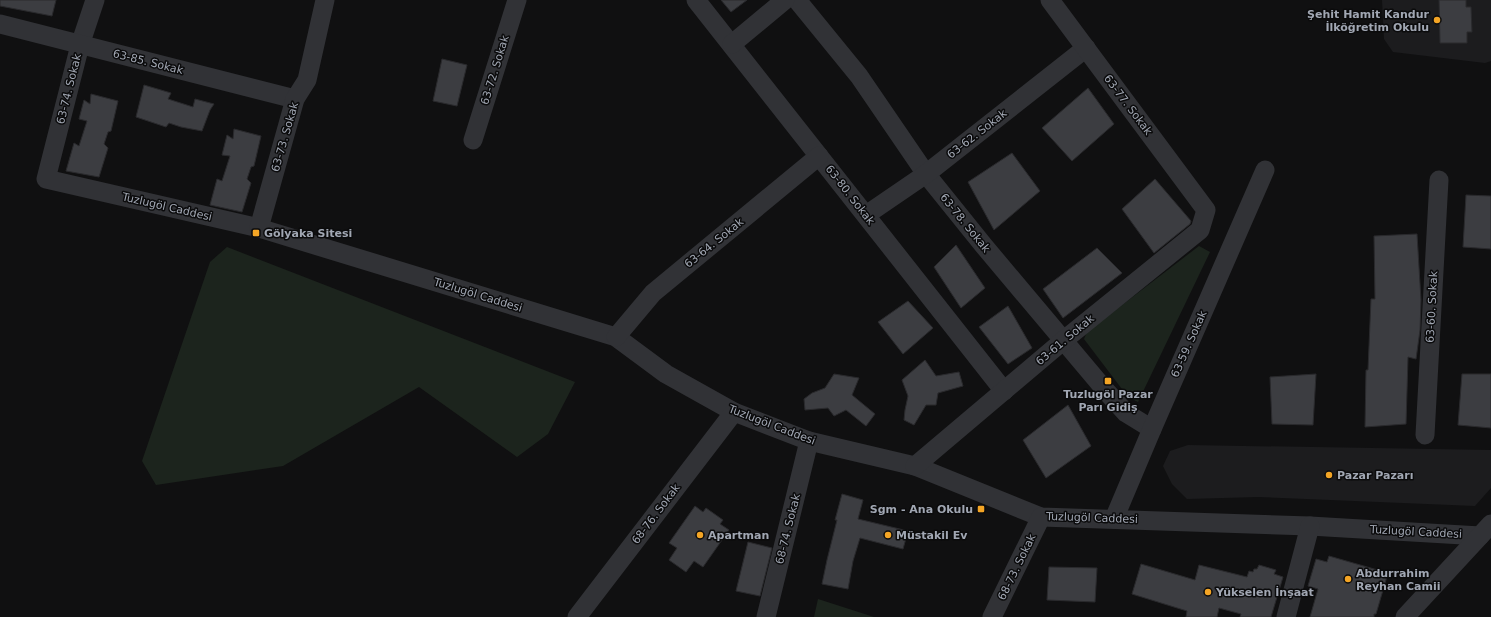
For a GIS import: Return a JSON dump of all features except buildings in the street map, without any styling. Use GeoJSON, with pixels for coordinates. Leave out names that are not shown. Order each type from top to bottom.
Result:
{"type":"FeatureCollection","features":[{"type":"Feature","properties":{"kind":"street","name":"63-74. Sokak"},"geometry":{"type":"LineString","coordinates":[[46,179],[80,45],[95,0]]}},
{"type":"Feature","properties":{"kind":"street","name":"63-73. Sokak"},"geometry":{"type":"LineString","coordinates":[[259,228],[295,99],[307,80],[325,0]]}},
{"type":"Feature","properties":{"kind":"street","name":"63-72. Sokak"},"geometry":{"type":"LineString","coordinates":[[473,140],[517,0]]}},
{"type":"Feature","properties":{"kind":"street","name":"63-80. Sokak"},"geometry":{"type":"LineString","coordinates":[[696,0],[1004,391]]}},
{"type":"Feature","properties":{"kind":"street"},"geometry":{"type":"LineString","coordinates":[[732,44],[786,0]]}},
{"type":"Feature","properties":{"kind":"street","name":"63-78. Sokak"},"geometry":{"type":"LineString","coordinates":[[797,0],[859,76],[926,174],[984,246],[1126,413],[1152,429]]}},
{"type":"Feature","properties":{"kind":"street","name":"63-77. Sokak"},"geometry":{"type":"LineString","coordinates":[[1050,0],[1206,210]]}},
{"type":"Feature","properties":{"kind":"street","name":"63-85. Sokak"},"geometry":{"type":"LineString","coordinates":[[0,24],[295,99]]}},
{"type":"Feature","properties":{"kind":"street","name":"63-62. Sokak"},"geometry":{"type":"LineString","coordinates":[[866,216],[926,174],[1086,48]]}},
{"type":"Feature","properties":{"kind":"street","name":"63-64. Sokak"},"geometry":{"type":"LineString","coordinates":[[616,337],[653,293],[819,156]]}},
{"type":"Feature","properties":{"kind":"street","name":"63-59. Sokak"},"geometry":{"type":"LineString","coordinates":[[1114,519],[1265,170]]}},
{"type":"Feature","properties":{"kind":"street","name":"Tuzlugöl Caddesi"},"geometry":{"type":"LineString","coordinates":[[46,179],[259,228],[616,337],[666,374],[734,412],[809,441],[915,466],[1041,517],[1485,530]]}},
{"type":"Feature","properties":{"kind":"street","name":"63-60. Sokak"},"geometry":{"type":"LineString","coordinates":[[1425,434],[1439,180]]}},
{"type":"Feature","properties":{"kind":"street","name":"63-61. Sokak"},"geometry":{"type":"LineString","coordinates":[[915,466],[1064,340],[1200,230],[1206,210]]}},
{"type":"Feature","properties":{"kind":"street","name":"68-76. Sokak"},"geometry":{"type":"LineString","coordinates":[[577,617],[734,412]]}},
{"type":"Feature","properties":{"kind":"street","name":"68-74. Sokak"},"geometry":{"type":"LineString","coordinates":[[766,617],[809,441]]}},
{"type":"Feature","properties":{"kind":"street","name":"68-73. Sokak"},"geometry":{"type":"LineString","coordinates":[[992,617],[1041,517]]}},
{"type":"Feature","properties":{"kind":"street"},"geometry":{"type":"LineString","coordinates":[[1286,617],[1310,526]]}},
{"type":"Feature","properties":{"kind":"street"},"geometry":{"type":"LineString","coordinates":[[1405,617],[1485,530]]}},
{"type":"Feature","properties":{"kind":"shaded area","name":"Şehit Hamit Kandur İlköğretim Okulu"},"geometry":{"type":"Polygon","coordinates":[[[1382,0],[1491,0],[1491,61],[1485,63],[1393,52],[1384,39],[1382,0]]]}},
{"type":"Feature","properties":{"kind":"shaded area"},"geometry":{"type":"Polygon","coordinates":[[[1199,246],[1210,252],[1138,402],[1128,397],[1084,339],[1087,332],[1199,246]]]}},
{"type":"Feature","properties":{"kind":"shaded area"},"geometry":{"type":"Polygon","coordinates":[[[227,247],[575,382],[548,434],[517,457],[419,387],[283,466],[156,485],[142,461],[210,262],[227,247]]]}},
{"type":"Feature","properties":{"kind":"shaded area","name":"Pazar Pazarı"},"geometry":{"type":"Polygon","coordinates":[[[1188,445],[1491,450],[1491,488],[1475,506],[1258,497],[1187,499],[1172,484],[1163,466],[1170,451],[1188,445]]]}},
{"type":"Feature","properties":{"kind":"shaded area"},"geometry":{"type":"Polygon","coordinates":[[[818,599],[874,617],[814,617],[818,599]]]}},
{"type":"Feature","properties":{"kind":"place","name":"Şehit Hamit Kandur İlköğretim Okulu"},"geometry":{"type":"Point","coordinates":[1437,20]}},
{"type":"Feature","properties":{"kind":"place","name":"Gölyaka Sitesi"},"geometry":{"type":"Point","coordinates":[256,233]}},
{"type":"Feature","properties":{"kind":"place","name":"Tuzlugöl Pazar Parı Gidiş"},"geometry":{"type":"Point","coordinates":[1108,381]}},
{"type":"Feature","properties":{"kind":"place","name":"Pazar Pazarı"},"geometry":{"type":"Point","coordinates":[1329,475]}},
{"type":"Feature","properties":{"kind":"place","name":"Sgm - Ana Okulu"},"geometry":{"type":"Point","coordinates":[981,509]}},
{"type":"Feature","properties":{"kind":"place","name":"Apartman"},"geometry":{"type":"Point","coordinates":[700,535]}},
{"type":"Feature","properties":{"kind":"place","name":"Müstakil Ev"},"geometry":{"type":"Point","coordinates":[888,535]}},
{"type":"Feature","properties":{"kind":"place","name":"Abdurrahim Reyhan Camii"},"geometry":{"type":"Point","coordinates":[1348,579]}},
{"type":"Feature","properties":{"kind":"place","name":"Yükselen İnşaat"},"geometry":{"type":"Point","coordinates":[1208,592]}}]}
